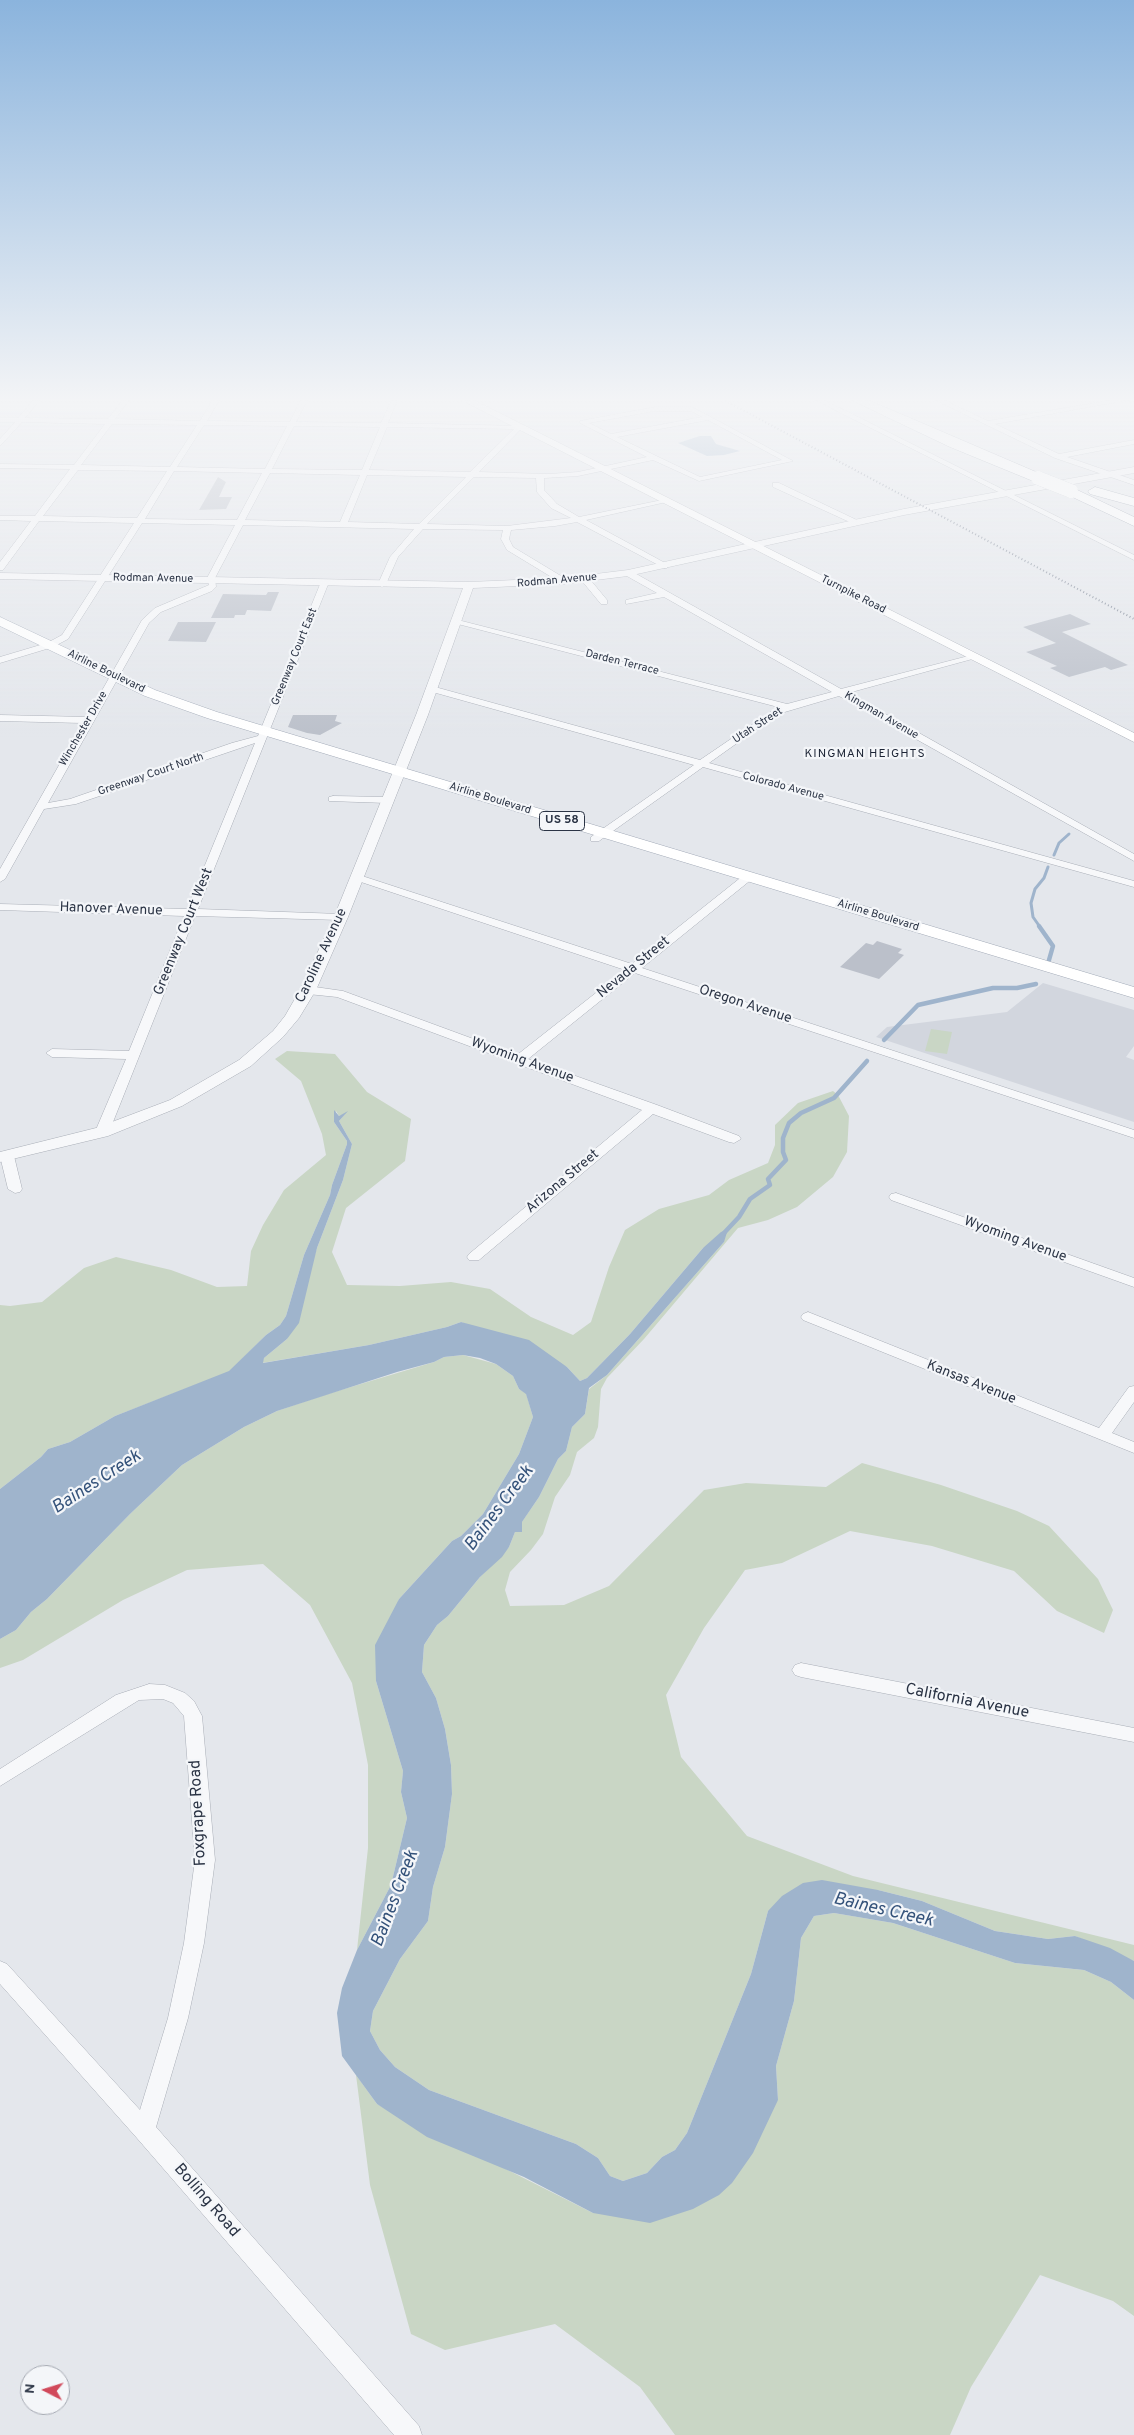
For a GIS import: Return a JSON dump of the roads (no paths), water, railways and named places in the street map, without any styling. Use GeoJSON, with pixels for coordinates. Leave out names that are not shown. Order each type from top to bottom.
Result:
{"type":"FeatureCollection","features":[{"type":"Feature","properties":{"kind":"highway"},"geometry":{"type":"LineString","coordinates":[[1115,513],[1134,522]]}},
{"type":"Feature","properties":{"kind":"main road","name":"Turnpike Road"},"geometry":{"type":"LineString","coordinates":[[689,513],[1134,738]]}},
{"type":"Feature","properties":{"kind":"main road","name":"Airline Boulevard"},"geometry":{"type":"LineString","coordinates":[[0,621],[44,647],[178,712],[263,735],[1122,993],[1134,1003]]}},
{"type":"Feature","properties":{"kind":"main road","name":"Airline Boulevard"},"geometry":{"type":"LineString","coordinates":[[0,630],[44,647]]}},
{"type":"Feature","properties":{"kind":"street"},"geometry":{"type":"LineString","coordinates":[[0,568],[42,513]]}},
{"type":"Feature","properties":{"kind":"street"},"geometry":{"type":"LineString","coordinates":[[0,660],[44,647],[65,637],[144,513]]}},
{"type":"Feature","properties":{"kind":"street","name":"Winchester Drive"},"geometry":{"type":"LineString","coordinates":[[0,879],[148,618],[158,610],[208,590],[213,585],[211,580],[246,513]]}},
{"type":"Feature","properties":{"kind":"street"},"geometry":{"type":"LineString","coordinates":[[343,524],[348,513]]}},
{"type":"Feature","properties":{"kind":"street"},"geometry":{"type":"LineString","coordinates":[[382,584],[394,556],[434,513]]}},
{"type":"Feature","properties":{"kind":"street"},"geometry":{"type":"LineString","coordinates":[[567,513],[664,566]]}},
{"type":"Feature","properties":{"kind":"street"},"geometry":{"type":"LineString","coordinates":[[0,518],[507,528],[540,526],[613,513]]}},
{"type":"Feature","properties":{"kind":"street"},"geometry":{"type":"LineString","coordinates":[[836,513],[857,522]]}},
{"type":"Feature","properties":{"kind":"street","name":"Rodman Avenue"},"geometry":{"type":"LineString","coordinates":[[0,576],[469,585],[563,581],[628,573],[664,566],[904,513]]}},
{"type":"Feature","properties":{"kind":"street"},"geometry":{"type":"LineString","coordinates":[[1043,513],[1134,558]]}},
{"type":"Feature","properties":{"kind":"street"},"geometry":{"type":"LineString","coordinates":[[507,528],[505,539],[510,548],[563,581]]}},
{"type":"Feature","properties":{"kind":"street","name":"Kingman Avenue"},"geometry":{"type":"LineString","coordinates":[[628,573],[1134,858]]}},
{"type":"Feature","properties":{"kind":"street"},"geometry":{"type":"LineString","coordinates":[[585,579],[604,602]]}},
{"type":"Feature","properties":{"kind":"street","name":"Greenway Court East"},"geometry":{"type":"LineString","coordinates":[[263,735],[325,582]]}},
{"type":"Feature","properties":{"kind":"street","name":"Caroline Avenue"},"geometry":{"type":"LineString","coordinates":[[3,1157],[102,1132],[176,1103],[228,1075],[278,1034],[291,1018],[308,990],[341,917],[432,689],[469,585]]}},
{"type":"Feature","properties":{"kind":"street"},"geometry":{"type":"LineString","coordinates":[[629,602],[664,594]]}},
{"type":"Feature","properties":{"kind":"street","name":"Darden Terrace"},"geometry":{"type":"LineString","coordinates":[[457,621],[787,706]]}},
{"type":"Feature","properties":{"kind":"street","name":"Utah Street"},"geometry":{"type":"LineString","coordinates":[[599,836],[700,764],[787,706],[973,656]]}},
{"type":"Feature","properties":{"kind":"street","name":"Colorado Avenue"},"geometry":{"type":"LineString","coordinates":[[432,689],[1134,884]]}},
{"type":"Feature","properties":{"kind":"street"},"geometry":{"type":"LineString","coordinates":[[0,718],[89,720]]}},
{"type":"Feature","properties":{"kind":"street","name":"Greenway Court North"},"geometry":{"type":"LineString","coordinates":[[40,807],[72,802],[263,735]]}},
{"type":"Feature","properties":{"kind":"street","name":"Greenway Court West"},"geometry":{"type":"LineString","coordinates":[[102,1132],[263,735]]}},
{"type":"Feature","properties":{"kind":"street"},"geometry":{"type":"LineString","coordinates":[[333,798],[387,800]]}},
{"type":"Feature","properties":{"kind":"street","name":"Oregon Avenue"},"geometry":{"type":"LineString","coordinates":[[356,877],[1134,1134]]}},
{"type":"Feature","properties":{"kind":"street","name":"Nevada Street"},"geometry":{"type":"LineString","coordinates":[[519,1060],[744,880]]}},
{"type":"Feature","properties":{"kind":"street","name":"Hanover Avenue"},"geometry":{"type":"LineString","coordinates":[[0,907],[341,917]]}},
{"type":"Feature","properties":{"kind":"street","name":"Wyoming Avenue"},"geometry":{"type":"LineString","coordinates":[[308,990],[339,994],[734,1138]]}},
{"type":"Feature","properties":{"kind":"street"},"geometry":{"type":"LineString","coordinates":[[52,1054],[134,1055]]}},
{"type":"Feature","properties":{"kind":"street","name":"Arizona Street"},"geometry":{"type":"LineString","coordinates":[[474,1257],[652,1108]]}},
{"type":"Feature","properties":{"kind":"street"},"geometry":{"type":"LineString","coordinates":[[3,1157],[15,1189]]}},
{"type":"Feature","properties":{"kind":"street","name":"Wyoming Avenue"},"geometry":{"type":"LineString","coordinates":[[896,1197],[1134,1284]]}},
{"type":"Feature","properties":{"kind":"street","name":"Kansas Avenue"},"geometry":{"type":"LineString","coordinates":[[808,1317],[1134,1448]]}},
{"type":"Feature","properties":{"kind":"street"},"geometry":{"type":"LineString","coordinates":[[1102,1435],[1134,1391]]}},
{"type":"Feature","properties":{"kind":"street","name":"California Avenue"},"geometry":{"type":"LineString","coordinates":[[801,1670],[1134,1735]]}},
{"type":"Feature","properties":{"kind":"street","name":"Foxgrape Road"},"geometry":{"type":"LineString","coordinates":[[0,1778],[135,1694],[149,1691],[165,1692],[179,1698],[188,1706],[193,1716],[205,1860],[194,1944],[178,2018],[144,2130]]}},
{"type":"Feature","properties":{"kind":"street","name":"Bolling Road"},"geometry":{"type":"LineString","coordinates":[[0,1970],[144,2130],[410,2435]]}},
{"type":"Feature","properties":{"kind":"water","name":"Baines Creek"},"geometry":{"type":"Polygon","coordinates":[[[334,1110],[339,1116],[348,1111],[339,1121],[352,1144],[343,1180],[317,1248],[299,1323],[287,1339],[264,1358],[263,1363],[369,1345],[461,1322],[529,1340],[567,1367],[580,1381],[587,1378],[630,1334],[703,1248],[721,1232],[728,1229],[724,1242],[607,1375],[589,1388],[585,1414],[572,1427],[566,1451],[558,1459],[539,1497],[522,1522],[522,1532],[515,1532],[509,1547],[502,1557],[480,1577],[448,1616],[437,1625],[424,1645],[422,1672],[436,1698],[445,1729],[451,1765],[452,1794],[445,1847],[433,1887],[428,1921],[400,1959],[373,2011],[370,2031],[380,2050],[395,2067],[429,2090],[576,2144],[598,2158],[610,2176],[623,2181],[647,2173],[662,2157],[675,2150],[687,2133],[751,1974],[768,1911],[782,1896],[803,1883],[822,1880],[878,1890],[922,1901],[995,1931],[1048,1939],[1075,1936],[1110,1948],[1134,1961],[1134,2000],[1111,1982],[1084,1970],[1015,1963],[893,1923],[834,1913],[814,1916],[801,1938],[794,2001],[776,2066],[778,2100],[753,2153],[732,2183],[719,2195],[693,2209],[650,2223],[593,2213],[524,2177],[427,2137],[377,2104],[342,2056],[337,2013],[342,1988],[357,1950],[391,1885],[407,1818],[401,1792],[403,1771],[376,1681],[375,1645],[399,1599],[452,1541],[461,1536],[483,1514],[519,1454],[533,1417],[526,1394],[519,1389],[513,1376],[496,1364],[480,1358],[463,1355],[444,1357],[434,1362],[277,1411],[244,1427],[182,1465],[130,1514],[47,1599],[31,1612],[16,1630],[0,1639],[0,1489],[41,1457],[48,1449],[70,1442],[115,1416],[229,1371],[266,1335],[280,1325],[286,1316],[304,1255],[330,1195],[347,1144],[347,1141],[334,1122],[334,1110]]]}},
{"type":"Feature","properties":{"kind":"waterway"},"geometry":{"type":"LineString","coordinates":[[1054,855],[1059,843],[1069,834]]}},
{"type":"Feature","properties":{"kind":"waterway"},"geometry":{"type":"LineString","coordinates":[[1040,927],[1033,917],[1031,903],[1035,889],[1044,878],[1048,867]]}},
{"type":"Feature","properties":{"kind":"waterway"},"geometry":{"type":"LineString","coordinates":[[1039,926],[1053,946],[1049,960]]}},
{"type":"Feature","properties":{"kind":"waterway"},"geometry":{"type":"LineString","coordinates":[[884,1040],[918,1005],[993,988],[1017,988],[1036,984]]}},
{"type":"Feature","properties":{"kind":"waterway"},"geometry":{"type":"LineString","coordinates":[[724,1233],[739,1217],[750,1199],[770,1185],[768,1179],[786,1160],[783,1152],[783,1138],[789,1123],[801,1113],[834,1098],[867,1061]]}},
{"type":"Feature","properties":{"kind":"railway"},"geometry":{"type":"LineString","coordinates":[[935,513],[1134,619]]}},
{"type":"Feature","properties":{"kind":"district","name":"KINGMAN HEIGHTS"},"geometry":{"type":"Point","coordinates":[865,755]}}]}
